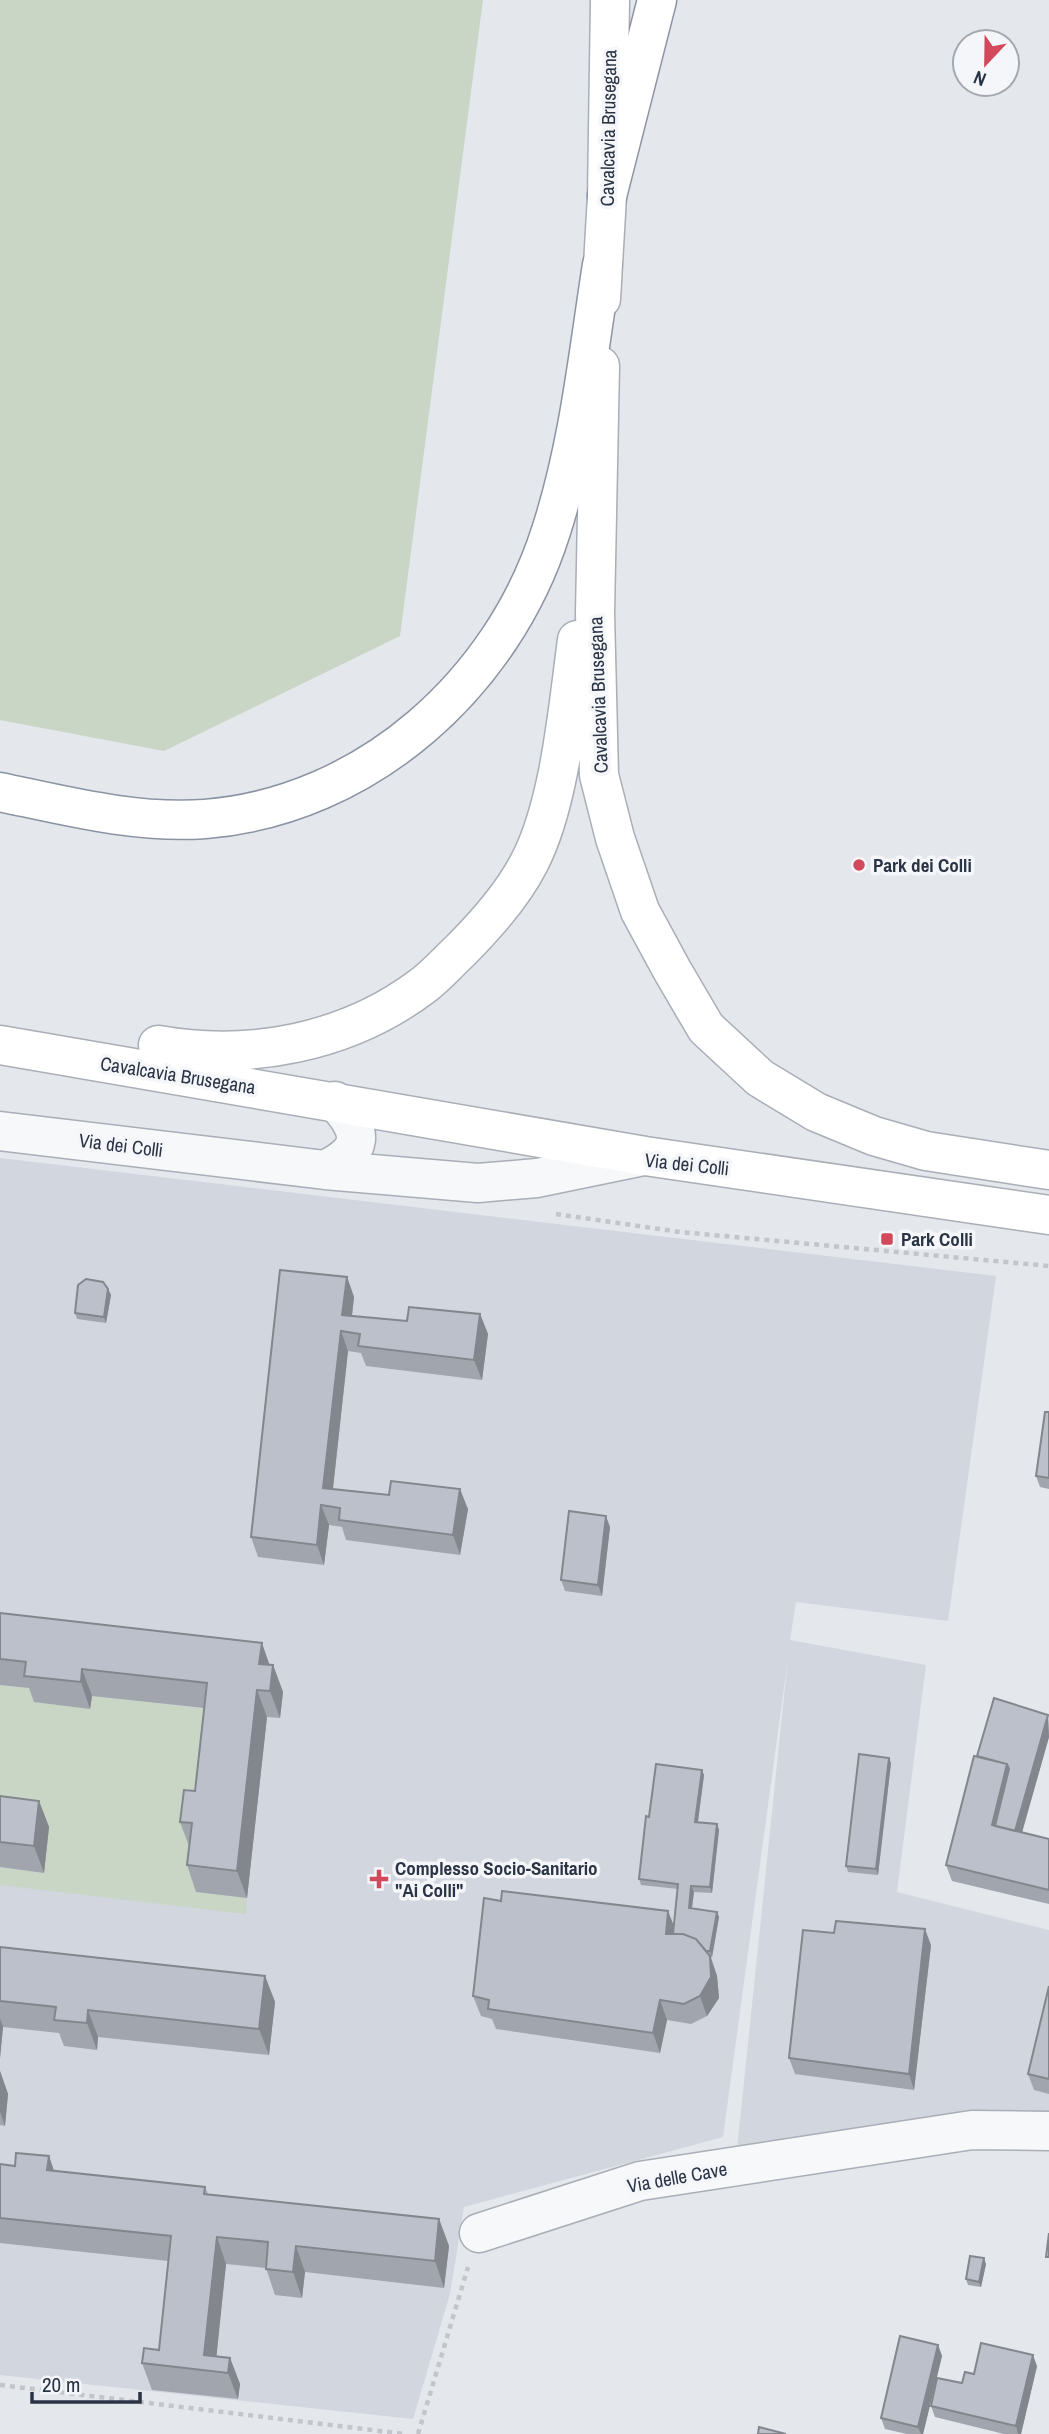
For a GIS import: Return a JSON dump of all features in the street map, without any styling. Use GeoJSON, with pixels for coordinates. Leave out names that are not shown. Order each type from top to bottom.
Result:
{"type":"FeatureCollection","features":[{"type":"Feature","properties":{"kind":"main road","name":"Cavalcavia Brusegana"},"geometry":{"type":"LineString","coordinates":[[610,0],[607,195],[602,265],[596,516],[599,775],[615,838],[640,911],[706,1028],[760,1078],[816,1112],[926,1151],[1049,1170]]}},
{"type":"Feature","properties":{"kind":"main road"},"geometry":{"type":"LineString","coordinates":[[607,195],[657,0]]}},
{"type":"Feature","properties":{"kind":"main road"},"geometry":{"type":"LineString","coordinates":[[0,792],[151,819],[205,819],[255,810],[307,794],[368,766],[411,738],[448,705],[479,669],[526,594],[551,534],[569,470],[602,265]]}},
{"type":"Feature","properties":{"kind":"main road"},"geometry":{"type":"LineString","coordinates":[[0,1026],[58,1029],[201,1053],[265,1049],[324,1037],[382,1011],[422,987],[478,933],[506,900],[530,862],[555,782],[596,516]]}},
{"type":"Feature","properties":{"kind":"main road","name":"Cavalcavia Brusegana"},"geometry":{"type":"LineString","coordinates":[[0,1045],[645,1156]]}},
{"type":"Feature","properties":{"kind":"main road","name":"Via dei Colli"},"geometry":{"type":"LineString","coordinates":[[645,1156],[1049,1215]]}},
{"type":"Feature","properties":{"kind":"street"},"geometry":{"type":"LineString","coordinates":[[325,1170],[348,1158],[355,1144],[352,1119],[335,1101]]}},
{"type":"Feature","properties":{"kind":"street","name":"Via dei Colli"},"geometry":{"type":"LineString","coordinates":[[0,1131],[325,1170],[478,1183],[537,1178],[645,1156]]}},
{"type":"Feature","properties":{"kind":"street","name":"Via delle Cave"},"geometry":{"type":"LineString","coordinates":[[478,2233],[640,2181],[972,2130],[1049,2131]]}},
{"type":"Feature","properties":{"kind":"path"},"geometry":{"type":"LineString","coordinates":[[547,1213],[680,1232],[1049,1266]]}},
{"type":"Feature","properties":{"kind":"path"},"geometry":{"type":"LineString","coordinates":[[418,2434],[478,2233]]}},
{"type":"Feature","properties":{"kind":"path"},"geometry":{"type":"LineString","coordinates":[[0,2385],[405,2434]]}},
{"type":"Feature","properties":{"kind":"shaded area","name":"Complesso Socio-Sanitario \"Ai Colli\""},"geometry":{"type":"Polygon","coordinates":[[[0,1158],[996,1276],[948,1621],[796,1602],[790,1640],[926,1665],[897,1892],[1049,1930],[1049,2123],[736,2159],[788,1658],[723,2137],[464,2207],[450,2294],[413,2419],[0,2375],[0,1158]]]}},
{"type":"Feature","properties":{"kind":"green space"},"geometry":{"type":"Polygon","coordinates":[[[0,0],[483,0],[400,636],[164,751],[0,720],[0,0]]]}},
{"type":"Feature","properties":{"kind":"green space"},"geometry":{"type":"Polygon","coordinates":[[[0,1685],[217,1710],[197,1892],[247,1898],[246,1914],[0,1885],[0,1867],[44,1873],[0,1821],[0,1685]]]}},
{"type":"Feature","properties":{"kind":"building"},"geometry":{"type":"Polygon","coordinates":[[[280,1270],[347,1277],[342,1315],[407,1321],[409,1307],[480,1314],[474,1360],[358,1346],[360,1334],[341,1331],[323,1488],[389,1495],[391,1481],[460,1489],[453,1535],[339,1520],[340,1508],[321,1505],[317,1545],[251,1537],[280,1270]]]}},
{"type":"Feature","properties":{"kind":"building"},"geometry":{"type":"Polygon","coordinates":[[[86,1279],[103,1282],[108,1289],[104,1317],[75,1313],[78,1285],[86,1279]]]}},
{"type":"Feature","properties":{"kind":"building"},"geometry":{"type":"Polygon","coordinates":[[[1045,1412],[1049,1412],[1049,1478],[1036,1476],[1045,1412]]]}},
{"type":"Feature","properties":{"kind":"building"},"geometry":{"type":"Polygon","coordinates":[[[569,1511],[606,1516],[598,1585],[561,1580],[569,1511]]]}},
{"type":"Feature","properties":{"kind":"building"},"geometry":{"type":"Polygon","coordinates":[[[0,1613],[262,1643],[259,1664],[273,1665],[270,1691],[257,1690],[237,1871],[187,1865],[192,1823],[180,1822],[184,1790],[195,1791],[207,1683],[82,1669],[81,1682],[24,1676],[26,1662],[0,1659],[0,1613]]]}},
{"type":"Feature","properties":{"kind":"building"},"geometry":{"type":"Polygon","coordinates":[[[994,1698],[1048,1715],[1015,1831],[995,1826],[1009,1769],[1007,1764],[977,1756],[994,1698]]]}},
{"type":"Feature","properties":{"kind":"building"},"geometry":{"type":"Polygon","coordinates":[[[859,1754],[889,1758],[876,1869],[846,1866],[859,1754]]]}},
{"type":"Feature","properties":{"kind":"building"},"geometry":{"type":"Polygon","coordinates":[[[974,1756],[1007,1764],[992,1825],[1049,1839],[1049,1890],[946,1865],[974,1756]]]}},
{"type":"Feature","properties":{"kind":"building"},"geometry":{"type":"Polygon","coordinates":[[[656,1764],[702,1770],[695,1822],[717,1824],[710,1887],[691,1886],[689,1908],[717,1912],[710,1951],[706,1951],[696,1939],[683,1934],[673,1934],[678,1884],[639,1879],[646,1816],[649,1817],[656,1764]]]}},
{"type":"Feature","properties":{"kind":"building"},"geometry":{"type":"Polygon","coordinates":[[[0,1796],[39,1801],[34,1846],[0,1842],[0,1796]]]}},
{"type":"Feature","properties":{"kind":"building"},"geometry":{"type":"Polygon","coordinates":[[[502,1891],[668,1911],[666,1934],[683,1934],[696,1939],[710,1956],[711,1977],[700,1996],[684,2004],[660,2000],[653,2033],[488,2009],[489,2000],[473,1996],[484,1898],[501,1901],[502,1891]]]}},
{"type":"Feature","properties":{"kind":"building"},"geometry":{"type":"Polygon","coordinates":[[[836,1921],[925,1929],[909,2074],[789,2058],[803,1930],[834,1933],[836,1921]]]}},
{"type":"Feature","properties":{"kind":"building"},"geometry":{"type":"Polygon","coordinates":[[[0,1947],[265,1976],[259,2029],[88,2010],[87,2023],[54,2020],[56,2007],[0,2001],[0,1947]]]}},
{"type":"Feature","properties":{"kind":"building"},"geometry":{"type":"Polygon","coordinates":[[[1049,1986],[1049,2079],[1028,2074],[1049,1986]]]}},
{"type":"Feature","properties":{"kind":"building"},"geometry":{"type":"Polygon","coordinates":[[[16,2153],[49,2156],[47,2170],[205,2187],[204,2194],[439,2219],[435,2261],[296,2246],[293,2272],[266,2269],[268,2242],[217,2237],[204,2355],[230,2358],[228,2373],[142,2363],[144,2348],[159,2350],[171,2236],[0,2218],[0,2164],[15,2166],[16,2153]]]}},
{"type":"Feature","properties":{"kind":"building"},"geometry":{"type":"Polygon","coordinates":[[[1049,2233],[1049,2257],[1046,2257],[1049,2233]]]}},
{"type":"Feature","properties":{"kind":"building"},"geometry":{"type":"Polygon","coordinates":[[[970,2256],[984,2258],[979,2282],[966,2279],[970,2256]]]}},
{"type":"Feature","properties":{"kind":"building"},"geometry":{"type":"Polygon","coordinates":[[[900,2336],[938,2345],[918,2427],[881,2418],[900,2336]]]}},
{"type":"Feature","properties":{"kind":"building"},"geometry":{"type":"Polygon","coordinates":[[[981,2343],[1033,2355],[1016,2426],[931,2406],[937,2378],[962,2383],[965,2372],[974,2374],[981,2343]]]}},
{"type":"Feature","properties":{"kind":"building"},"geometry":{"type":"Polygon","coordinates":[[[759,2427],[786,2434],[758,2434],[759,2427]]]}},
{"type":"Feature","properties":{"kind":"place","name":"Park dei Colli"},"geometry":{"type":"Point","coordinates":[859,865]}},
{"type":"Feature","properties":{"kind":"place","name":"Park Colli"},"geometry":{"type":"Point","coordinates":[887,1239]}},
{"type":"Feature","properties":{"kind":"place","name":"Complesso Socio-Sanitario \"Ai Colli\""},"geometry":{"type":"Point","coordinates":[379,1879]}}]}
